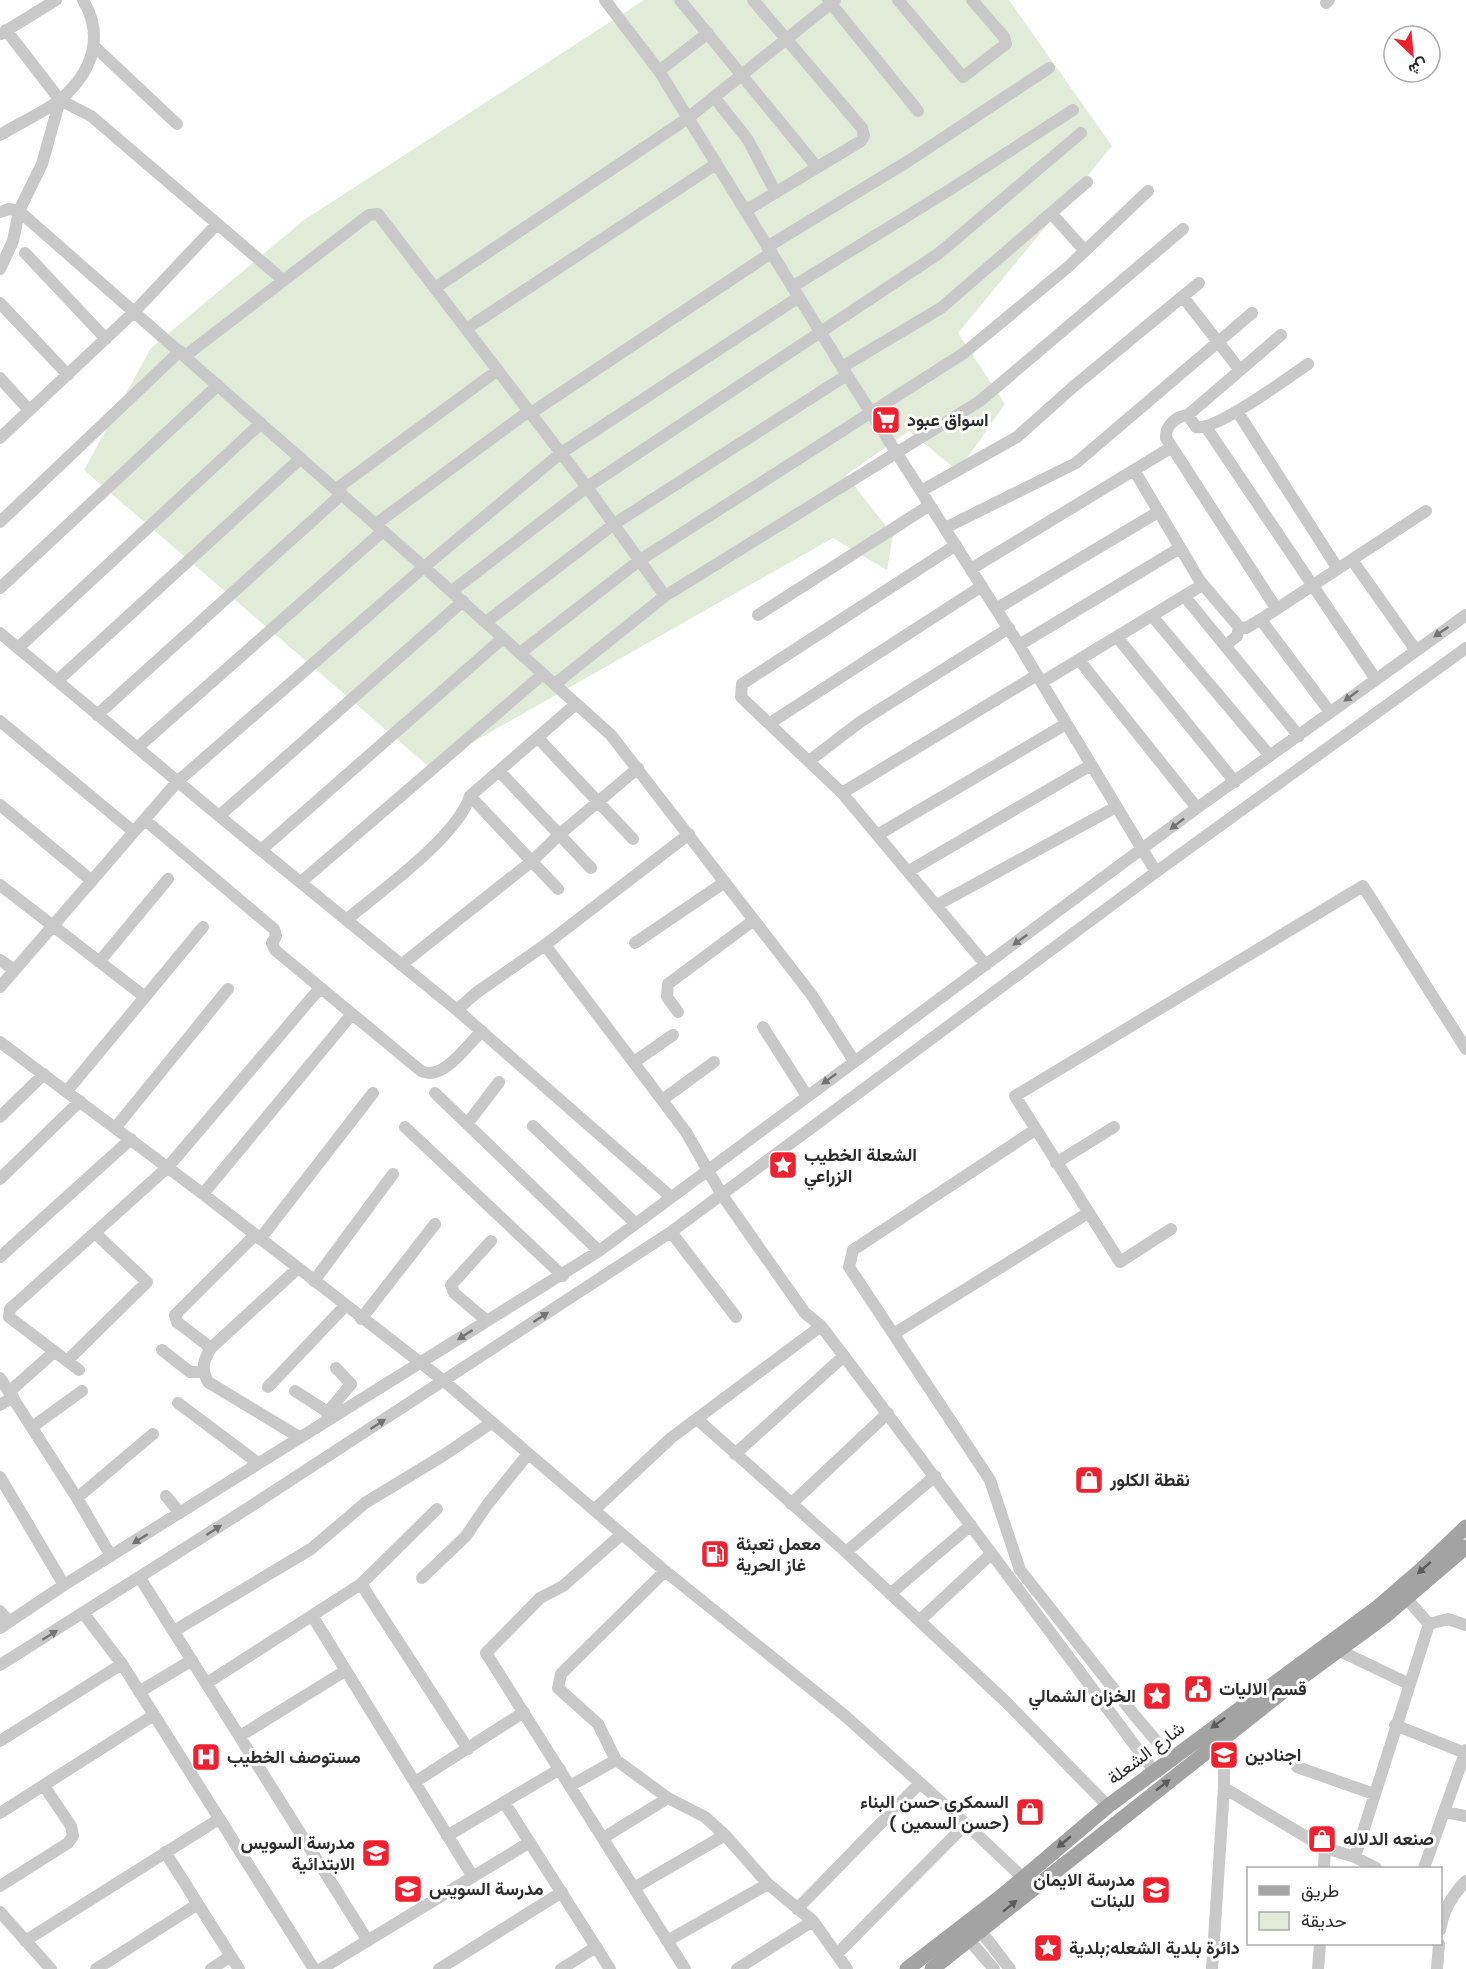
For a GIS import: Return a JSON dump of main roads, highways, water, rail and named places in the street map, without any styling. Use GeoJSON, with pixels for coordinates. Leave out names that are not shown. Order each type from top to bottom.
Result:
{"type":"FeatureCollection","features":[{"type":"Feature","properties":{"kind":"main road","name":"شارع الشعلة"},"geometry":{"type":"LineString","coordinates":[[932,1969],[969,1928],[1023,1878],[1108,1806],[1378,1607],[1466,1527]]}},
{"type":"Feature","properties":{"kind":"main road","name":"شارع الشعلة"},"geometry":{"type":"LineString","coordinates":[[908,1969],[969,1928],[1407,1599],[1466,1547]]}},
{"type":"Feature","properties":{"kind":"place","name":"اسواق عبود"},"geometry":{"type":"Point","coordinates":[886,420]}},
{"type":"Feature","properties":{"kind":"place","name":"الشعلة الخطيب الزراعي"},"geometry":{"type":"Point","coordinates":[783,1165]}},
{"type":"Feature","properties":{"kind":"place","name":"نقطة الكلور"},"geometry":{"type":"Point","coordinates":[1089,1480]}},
{"type":"Feature","properties":{"kind":"place","name":"معمل تعبئة غاز الحرية"},"geometry":{"type":"Point","coordinates":[715,1554]}},
{"type":"Feature","properties":{"kind":"place","name":"قسم الاليات"},"geometry":{"type":"Point","coordinates":[1198,1689]}},
{"type":"Feature","properties":{"kind":"place","name":"الخزان الشمالي"},"geometry":{"type":"Point","coordinates":[1157,1696]}},
{"type":"Feature","properties":{"kind":"place","name":"اجنادين"},"geometry":{"type":"Point","coordinates":[1224,1755]}},
{"type":"Feature","properties":{"kind":"place","name":"مستوصف الخطيب"},"geometry":{"type":"Point","coordinates":[206,1757]}},
{"type":"Feature","properties":{"kind":"place","name":"السمكري حسن البناء ( حسن السمين)"},"geometry":{"type":"Point","coordinates":[1030,1812]}},
{"type":"Feature","properties":{"kind":"place","name":"صنعه الدلاله"},"geometry":{"type":"Point","coordinates":[1322,1839]}},
{"type":"Feature","properties":{"kind":"place","name":"مدرسة السويس الابتدائية"},"geometry":{"type":"Point","coordinates":[376,1853]}},
{"type":"Feature","properties":{"kind":"place","name":"مدرسة السويس"},"geometry":{"type":"Point","coordinates":[408,1889]}},
{"type":"Feature","properties":{"kind":"place","name":"مدرسة الايمان للبنات"},"geometry":{"type":"Point","coordinates":[1156,1890]}},
{"type":"Feature","properties":{"kind":"place","name":"دائرة بلدية الشعله;بلدية"},"geometry":{"type":"Point","coordinates":[1048,1948]}}]}
